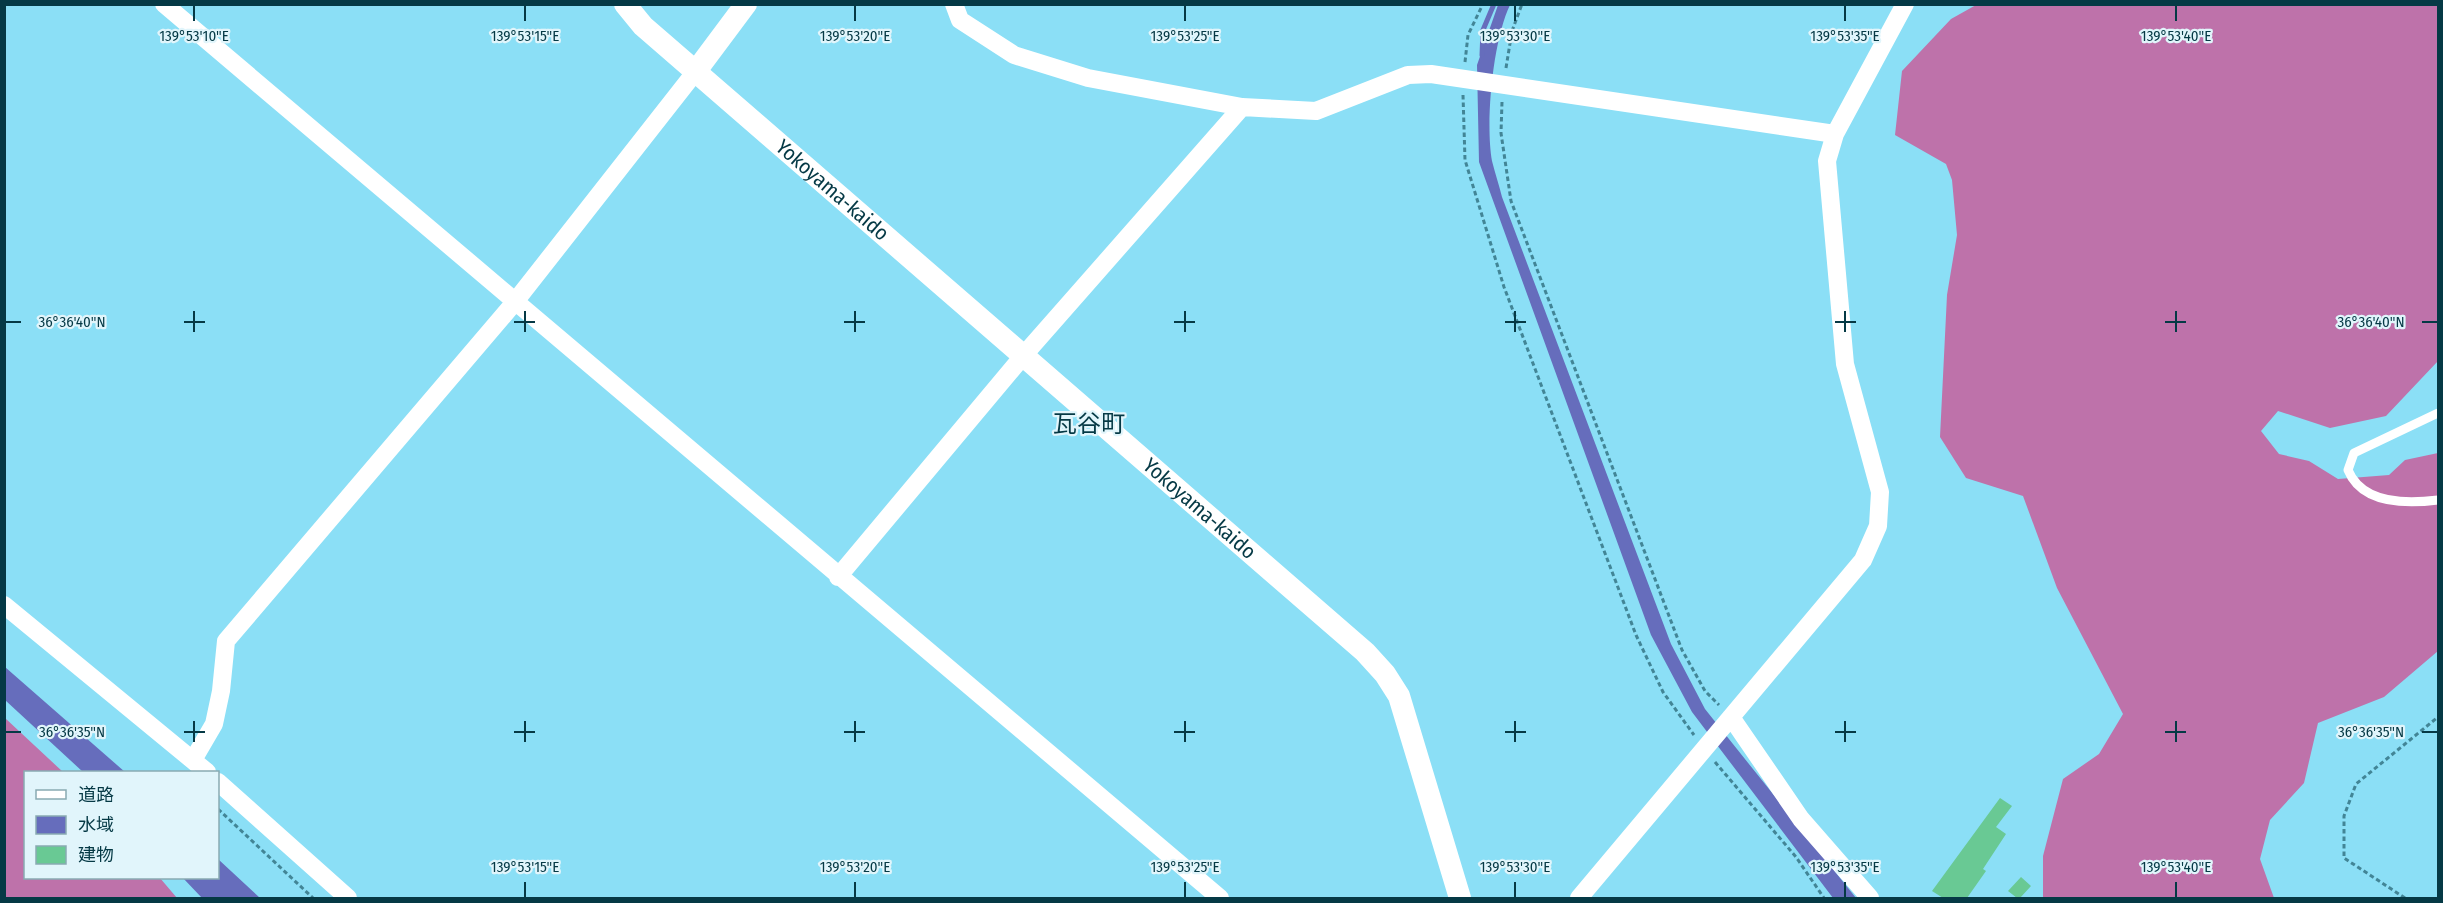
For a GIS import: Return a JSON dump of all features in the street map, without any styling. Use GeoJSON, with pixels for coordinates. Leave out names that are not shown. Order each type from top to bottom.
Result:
{"type":"FeatureCollection","features":[{"type":"Feature","properties":{"kind":"street"},"geometry":{"type":"LineString","coordinates":[[164,4],[1210,896]]}},
{"type":"Feature","properties":{"kind":"street","name":"Yokoyama-kaido"},"geometry":{"type":"LineString","coordinates":[[625,4],[643,26],[1365,652],[1385,674],[1399,696],[1460,898]]}},
{"type":"Feature","properties":{"kind":"street"},"geometry":{"type":"LineString","coordinates":[[193,760],[214,724],[221,691],[226,641],[514,303],[746,4]]}},
{"type":"Feature","properties":{"kind":"street"},"geometry":{"type":"LineString","coordinates":[[954,4],[960,20],[1014,54],[1088,78],[1242,107],[1316,111],[1408,75],[1431,74],[1835,134]]}},
{"type":"Feature","properties":{"kind":"street"},"geometry":{"type":"LineString","coordinates":[[1579,898],[1863,560],[1878,526],[1881,492],[1845,364],[1827,161],[1835,134],[1905,4]]}},
{"type":"Feature","properties":{"kind":"street"},"geometry":{"type":"LineString","coordinates":[[838,577],[1023,356],[1242,107]]}},
{"type":"Feature","properties":{"kind":"street"},"geometry":{"type":"LineString","coordinates":[[4,605],[206,771]]}},
{"type":"Feature","properties":{"kind":"street"},"geometry":{"type":"LineString","coordinates":[[1731,717],[1801,819],[1870,898]]}},
{"type":"Feature","properties":{"kind":"street"},"geometry":{"type":"LineString","coordinates":[[219,783],[348,898]]}},
{"type":"Feature","properties":{"kind":"lane"},"geometry":{"type":"LineString","coordinates":[[2439,413],[2354,453],[2348,470],[2353,482],[2383,500],[2410,502],[2439,500]]}},
{"type":"Feature","properties":{"kind":"path"},"geometry":{"type":"LineString","coordinates":[[1484,4],[1468,35],[1463,78],[1462,134],[1465,160],[1504,287],[1636,635],[1663,692],[1705,750],[1796,857],[1824,898]]}},
{"type":"Feature","properties":{"kind":"path"},"geometry":{"type":"LineString","coordinates":[[1522,4],[1512,31],[1503,84],[1501,133],[1511,201],[1682,650],[1705,691],[1731,717]]}},
{"type":"Feature","properties":{"kind":"path"},"geometry":{"type":"LineString","coordinates":[[2405,898],[2344,858],[2344,816],[2356,784],[2439,717]]}},
{"type":"Feature","properties":{"kind":"path"},"geometry":{"type":"LineString","coordinates":[[219,810],[313,898]]}},
{"type":"Feature","properties":{"kind":"shaded area"},"geometry":{"type":"Polygon","coordinates":[[[1976,5],[2438,5],[2438,361],[2386,416],[2330,428],[2278,411],[2261,431],[2279,454],[2309,461],[2338,479],[2389,475],[2405,460],[2438,453],[2438,651],[2384,697],[2318,723],[2304,783],[2270,820],[2260,859],[2274,898],[2043,898],[2043,856],[2063,779],[2099,754],[2123,714],[2057,588],[2023,496],[1966,478],[1940,437],[1947,295],[1957,235],[1952,180],[1946,164],[1895,135],[1902,71],[1951,19],[1976,5]]]}},
{"type":"Feature","properties":{"kind":"shaded area"},"geometry":{"type":"Polygon","coordinates":[[[5,718],[62,771],[24,771],[24,879],[161,879],[177,898],[5,898],[5,718]]]}},
{"type":"Feature","properties":{"kind":"water"},"geometry":{"type":"Polygon","coordinates":[[[1498,5],[1510,5],[1499,39],[1492,82],[1489,125],[1493,166],[1502,197],[1671,644],[1705,709],[1856,898],[1833,898],[1692,712],[1651,635],[1479,162],[1477,65],[1498,5]]]}},
{"type":"Feature","properties":{"kind":"water"},"geometry":{"type":"Polygon","coordinates":[[[4,667],[124,771],[82,771],[5,700],[4,667]]]}},
{"type":"Feature","properties":{"kind":"water"},"geometry":{"type":"Polygon","coordinates":[[[219,860],[260,898],[202,898],[184,879],[219,879],[219,860]]]}},
{"type":"Feature","properties":{"kind":"building"},"geometry":{"type":"Polygon","coordinates":[[[2000,798],[2012,806],[1996,827],[2006,834],[1983,869],[1986,871],[1967,898],[1943,898],[1932,891],[2000,798]]]}},
{"type":"Feature","properties":{"kind":"building"},"geometry":{"type":"Polygon","coordinates":[[[2021,877],[2031,886],[2020,898],[2017,898],[2008,891],[2021,877]]]}},
{"type":"Feature","properties":{"kind":"waterway"},"geometry":{"type":"LineString","coordinates":[[1482,55],[1483,30],[1494,4]]}},
{"type":"Feature","properties":{"kind":"district","name":"瓦谷町"},"geometry":{"type":"Point","coordinates":[1089,424]}}]}
